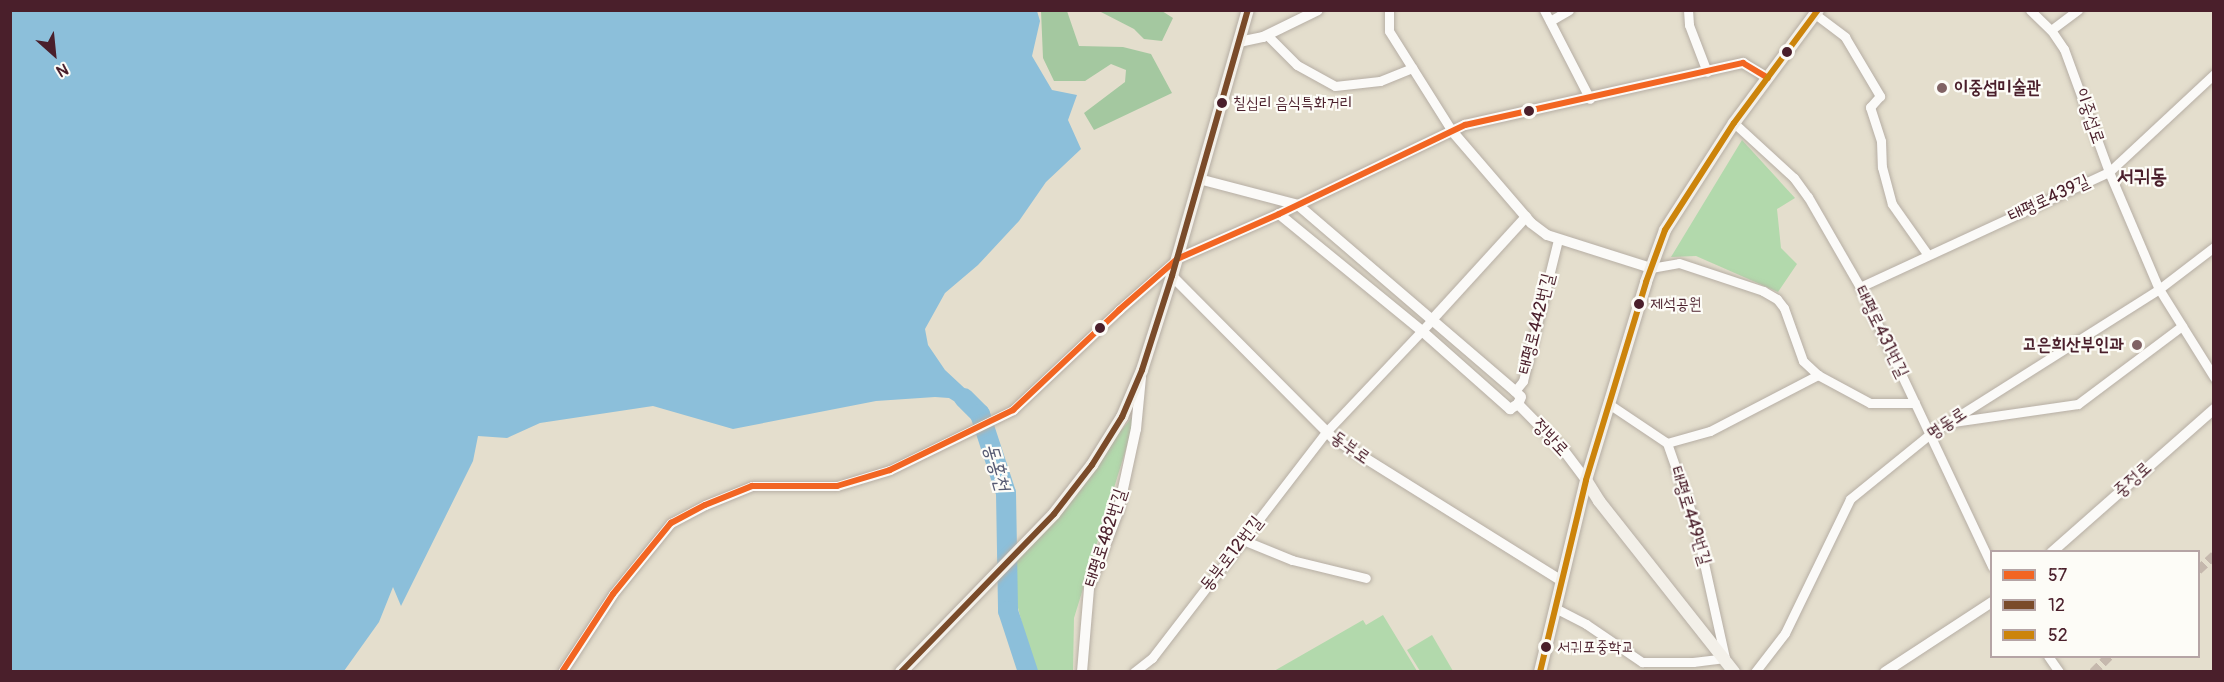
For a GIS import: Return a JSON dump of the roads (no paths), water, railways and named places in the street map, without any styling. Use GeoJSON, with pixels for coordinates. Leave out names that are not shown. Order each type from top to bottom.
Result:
{"type":"FeatureCollection","features":[{"type":"Feature","properties":{"kind":"main road"},"geometry":{"type":"LineString","coordinates":[[901,672],[1054,514],[1092,465],[1122,417],[1142,370],[1172,276],[1248,10]]}},
{"type":"Feature","properties":{"kind":"main road"},"geometry":{"type":"LineString","coordinates":[[1540,672],[1560,580],[1586,480],[1651,268],[1665,230],[1734,123],[1817,12]]}},
{"type":"Feature","properties":{"kind":"main road","name":"정방로"},"geometry":{"type":"LineString","coordinates":[[1586,480],[1599,501],[1734,672]]}},
{"type":"Feature","properties":{"kind":"street"},"geometry":{"type":"LineString","coordinates":[[1239,42],[1268,35],[1318,10]]}},
{"type":"Feature","properties":{"kind":"street"},"geometry":{"type":"LineString","coordinates":[[1389,10],[1389,31],[1452,131],[1526,217],[1547,235],[1651,268],[1679,263],[1763,291],[1777,299],[1784,308],[1803,361],[1818,375],[1870,402],[1915,403]]}},
{"type":"Feature","properties":{"kind":"street"},"geometry":{"type":"LineString","coordinates":[[1544,10],[1590,99]]}},
{"type":"Feature","properties":{"kind":"street"},"geometry":{"type":"LineString","coordinates":[[1550,21],[1569,10]]}},
{"type":"Feature","properties":{"kind":"street"},"geometry":{"type":"LineString","coordinates":[[1688,10],[1689,25],[1707,72]]}},
{"type":"Feature","properties":{"kind":"street","name":"이중섭로"},"geometry":{"type":"LineString","coordinates":[[2030,10],[2051,30],[2073,69],[2109,172],[2159,289],[2214,377]]}},
{"type":"Feature","properties":{"kind":"street"},"geometry":{"type":"LineString","coordinates":[[2051,30],[2078,10]]}},
{"type":"Feature","properties":{"kind":"street"},"geometry":{"type":"LineString","coordinates":[[1817,12],[1845,37],[1880,96],[1870,107],[1881,141],[1882,167],[1892,204],[1928,255]]}},
{"type":"Feature","properties":{"kind":"street"},"geometry":{"type":"LineString","coordinates":[[1268,35],[1297,65],[1335,86],[1380,81],[1413,68]]}},
{"type":"Feature","properties":{"kind":"street"},"geometry":{"type":"LineString","coordinates":[[562,672],[613,594],[671,523],[699,507],[752,486],[837,486],[890,470],[993,421],[1013,410],[1177,259],[1279,214],[1465,125],[1590,99],[1743,63],[1768,78]]}},
{"type":"Feature","properties":{"kind":"street","name":"태평로439길"},"geometry":{"type":"LineString","coordinates":[[1860,287],[2109,172],[2214,74]]}},
{"type":"Feature","properties":{"kind":"street","name":"태평로431번길"},"geometry":{"type":"LineString","coordinates":[[1734,123],[1794,178],[1808,197],[1860,287],[1990,562]]}},
{"type":"Feature","properties":{"kind":"street"},"geometry":{"type":"LineString","coordinates":[[1199,179],[1298,205],[1515,391]]}},
{"type":"Feature","properties":{"kind":"street","name":"정방로"},"geometry":{"type":"LineString","coordinates":[[1279,214],[1422,331],[1510,409],[1518,404],[1565,452],[1586,480]]}},
{"type":"Feature","properties":{"kind":"street"},"geometry":{"type":"LineString","coordinates":[[1326,432],[1526,217]]}},
{"type":"Feature","properties":{"kind":"street","name":"태평로442번길"},"geometry":{"type":"LineString","coordinates":[[1518,404],[1521,397],[1515,391],[1524,381],[1558,240]]}},
{"type":"Feature","properties":{"kind":"street","name":"명동로"},"geometry":{"type":"LineString","coordinates":[[1755,672],[1785,633],[1850,499],[1930,434],[2159,289],[2214,247]]}},
{"type":"Feature","properties":{"kind":"street","name":"동부로"},"geometry":{"type":"LineString","coordinates":[[1172,276],[1326,432],[1353,452],[1560,580]]}},
{"type":"Feature","properties":{"kind":"street"},"geometry":{"type":"LineString","coordinates":[[1948,423],[2078,404],[2182,326]]}},
{"type":"Feature","properties":{"kind":"street","name":"태평로482번길"},"geometry":{"type":"LineString","coordinates":[[1082,672],[1089,588],[1118,512],[1136,429],[1142,370]]}},
{"type":"Feature","properties":{"kind":"street"},"geometry":{"type":"LineString","coordinates":[[1667,443],[1710,431],[1818,375]]}},
{"type":"Feature","properties":{"kind":"street","name":"태평로449번길"},"geometry":{"type":"LineString","coordinates":[[1609,404],[1667,443],[1695,523],[1725,658]]}},
{"type":"Feature","properties":{"kind":"street","name":"중정로"},"geometry":{"type":"LineString","coordinates":[[2054,550],[2214,409]]}},
{"type":"Feature","properties":{"kind":"street","name":"동부로12번길"},"geometry":{"type":"LineString","coordinates":[[1134,672],[1152,657],[1326,432]]}},
{"type":"Feature","properties":{"kind":"street"},"geometry":{"type":"LineString","coordinates":[[1243,540],[1292,560],[1366,578]]}},
{"type":"Feature","properties":{"kind":"street"},"geometry":{"type":"LineString","coordinates":[[1885,672],[1990,603]]}},
{"type":"Feature","properties":{"kind":"street"},"geometry":{"type":"LineString","coordinates":[[1554,608],[1586,624],[1642,667],[1725,658]]}},
{"type":"Feature","properties":{"kind":"street"},"geometry":{"type":"LineString","coordinates":[[2049,658],[2059,672]]}},
{"type":"Feature","properties":{"kind":"water"},"geometry":{"type":"Polygon","coordinates":[[[10,11],[1037,11],[1040,21],[1032,56],[1052,90],[1077,95],[1068,120],[1081,149],[1046,182],[1019,221],[978,265],[945,293],[925,329],[928,345],[945,370],[988,410],[981,418],[949,398],[935,397],[876,401],[733,429],[653,406],[540,423],[507,438],[478,436],[473,461],[401,606],[393,587],[379,622],[344,671],[11,671],[10,11]]]}},
{"type":"Feature","properties":{"kind":"waterway","name":"동홍천"},"geometry":{"type":"LineString","coordinates":[[964,398],[980,414],[1006,493],[1008,611],[1028,672]]}},
{"type":"Feature","properties":{"kind":"tunnel"},"geometry":{"type":"LineString","coordinates":[[2200,568],[2214,555]]}},
{"type":"Feature","properties":{"kind":"tunnel"},"geometry":{"type":"LineString","coordinates":[[2093,672],[2107,658]]}},
{"type":"Feature","properties":{"kind":"place","name":"이중섭미술관"},"geometry":{"type":"Point","coordinates":[1942,88]}},
{"type":"Feature","properties":{"kind":"place","name":"칠십리 음식특화거리"},"geometry":{"type":"Point","coordinates":[1222,103]}},
{"type":"Feature","properties":{"kind":"place","name":"제석공원"},"geometry":{"type":"Point","coordinates":[1639,304]}},
{"type":"Feature","properties":{"kind":"place","name":"고은희산부인과"},"geometry":{"type":"Point","coordinates":[2137,345]}},
{"type":"Feature","properties":{"kind":"place","name":"서귀포중학교"},"geometry":{"type":"Point","coordinates":[1546,647]}},
{"type":"Feature","properties":{"kind":"district","name":"서귀동"},"geometry":{"type":"Point","coordinates":[2142,177]}}]}
